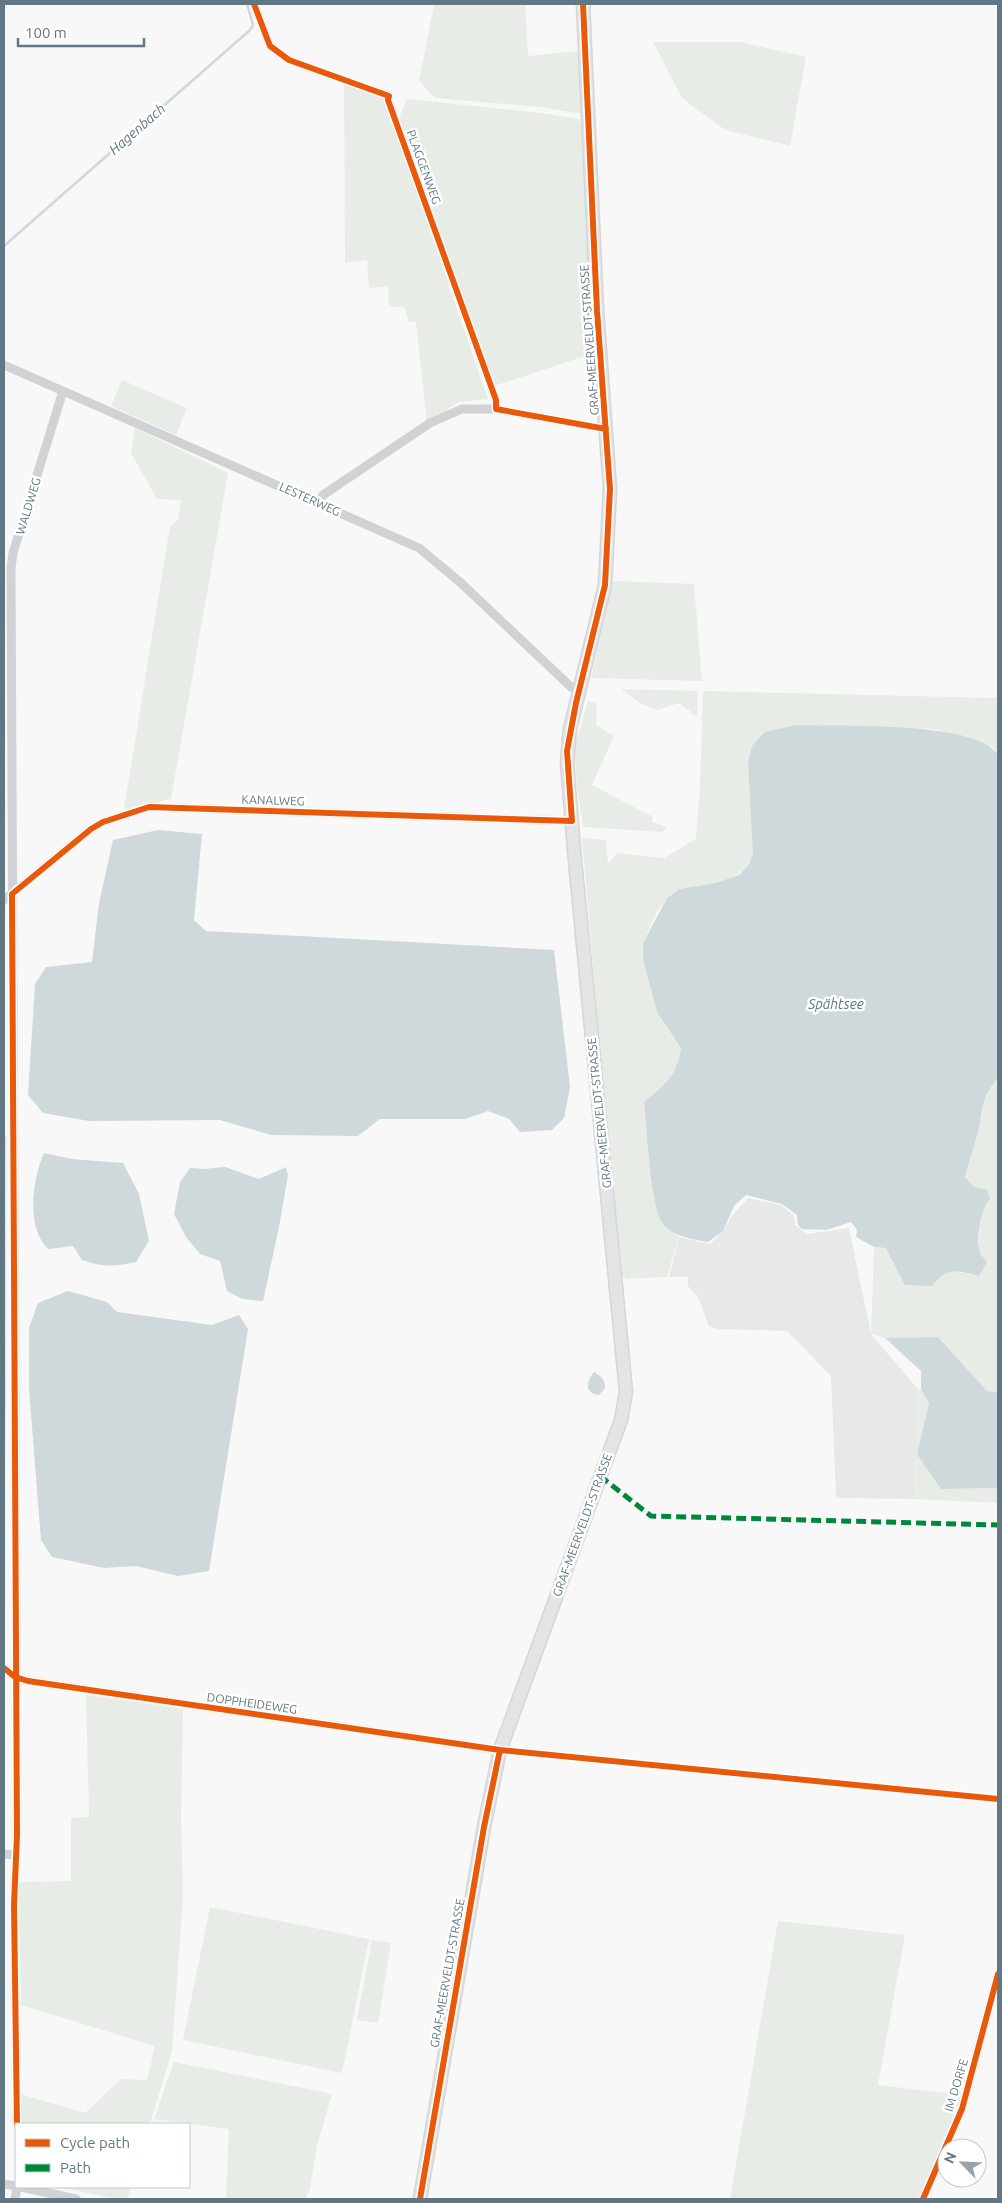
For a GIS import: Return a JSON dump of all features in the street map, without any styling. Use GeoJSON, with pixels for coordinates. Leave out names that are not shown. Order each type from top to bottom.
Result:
{"type":"FeatureCollection","features":[{"type":"Feature","properties":{"kind":"main road","name":"GRAF-MEERVELDT-STRASSE"},"geometry":{"type":"LineString","coordinates":[[420,2199],[484,1827],[500,1750],[621,1420],[626,1392],[572,821],[567,750],[602,595],[608,560],[610,489],[597,311],[583,4]]}},
{"type":"Feature","properties":{"kind":"street","name":"PLAGGENWEG"},"geometry":{"type":"LineString","coordinates":[[254,4],[270,46],[289,60],[389,96],[388,100],[496,400],[496,409]]}},
{"type":"Feature","properties":{"kind":"street","name":"LESTERWEG"},"geometry":{"type":"LineString","coordinates":[[4,365],[419,548],[461,583],[571,687],[580,690]]}},
{"type":"Feature","properties":{"kind":"street","name":"WALDWEG"},"geometry":{"type":"LineString","coordinates":[[17,2123],[11,568],[13,554],[63,391]]}},
{"type":"Feature","properties":{"kind":"street"},"geometry":{"type":"LineString","coordinates":[[319,503],[323,495],[445,415],[462,409],[496,409],[606,429]]}},
{"type":"Feature","properties":{"kind":"street","name":"KANALWEG"},"geometry":{"type":"LineString","coordinates":[[4,900],[91,829],[103,822],[149,807],[572,821]]}},
{"type":"Feature","properties":{"kind":"street","name":"DOPPHEIDEWEG"},"geometry":{"type":"LineString","coordinates":[[4,1668],[15,1677],[28,1682],[500,1750]]}},
{"type":"Feature","properties":{"kind":"street"},"geometry":{"type":"LineString","coordinates":[[4,1854],[15,1855]]}},
{"type":"Feature","properties":{"kind":"street","name":"IM DORFE"},"geometry":{"type":"LineString","coordinates":[[923,2199],[962,2109],[998,1974]]}},
{"type":"Feature","properties":{"kind":"street"},"geometry":{"type":"LineString","coordinates":[[26,2188],[76,2199]]}},
{"type":"Feature","properties":{"kind":"shaded area"},"geometry":{"type":"Polygon","coordinates":[[[434,4],[525,4],[528,56],[578,51],[583,114],[540,107],[435,98],[419,81],[434,4]]]}},
{"type":"Feature","properties":{"kind":"shaded area"},"geometry":{"type":"Polygon","coordinates":[[[653,42],[740,42],[806,57],[790,146],[725,130],[682,98],[653,42]]]}},
{"type":"Feature","properties":{"kind":"shaded area"},"geometry":{"type":"Polygon","coordinates":[[[344,84],[384,97],[488,399],[459,402],[427,423],[416,322],[409,322],[404,307],[389,307],[388,286],[369,288],[367,260],[345,263],[344,84]]]}},
{"type":"Feature","properties":{"kind":"shaded area"},"geometry":{"type":"Polygon","coordinates":[[[407,99],[541,113],[579,119],[583,128],[586,234],[594,353],[494,386],[399,118],[407,99]]]}},
{"type":"Feature","properties":{"kind":"shaded area"},"geometry":{"type":"Polygon","coordinates":[[[122,380],[187,408],[176,435],[111,406],[122,380]]]}},
{"type":"Feature","properties":{"kind":"shaded area"},"geometry":{"type":"Polygon","coordinates":[[[135,428],[228,473],[171,799],[124,809],[170,526],[178,520],[181,500],[157,499],[131,453],[135,428]]]}},
{"type":"Feature","properties":{"kind":"shaded area"},"geometry":{"type":"Polygon","coordinates":[[[613,581],[694,584],[702,681],[591,678],[613,581]]]}},
{"type":"Feature","properties":{"kind":"shaded area"},"geometry":{"type":"Polygon","coordinates":[[[621,689],[698,691],[697,717],[679,703],[657,710],[640,703],[621,689]]]}},
{"type":"Feature","properties":{"kind":"shaded area"},"geometry":{"type":"Polygon","coordinates":[[[703,691],[998,698],[998,755],[993,748],[968,737],[933,729],[797,725],[752,746],[748,762],[754,853],[750,862],[732,878],[716,883],[681,888],[672,893],[661,905],[643,943],[657,1012],[681,1048],[676,1066],[669,1079],[644,1102],[663,1223],[679,1236],[667,1277],[627,1279],[622,1276],[619,1269],[582,838],[606,840],[608,863],[618,853],[664,858],[696,839],[703,691]]]}},
{"type":"Feature","properties":{"kind":"shaded area"},"geometry":{"type":"Polygon","coordinates":[[[588,701],[597,704],[596,725],[614,736],[592,785],[653,817],[652,822],[667,827],[662,832],[583,827],[574,750],[588,701]]]}},
{"type":"Feature","properties":{"kind":"shaded area"},"geometry":{"type":"Polygon","coordinates":[[[998,1078],[998,1392],[987,1391],[938,1337],[885,1338],[871,1334],[874,1247],[886,1248],[940,1275],[955,1271],[979,1276],[979,1223],[987,1190],[974,1187],[965,1177],[984,1101],[998,1078]]]}},
{"type":"Feature","properties":{"kind":"shaded area"},"geometry":{"type":"Polygon","coordinates":[[[4,1136],[7,1136],[5,1655],[4,1653],[4,1136]]]}},
{"type":"Feature","properties":{"kind":"shaded area"},"geometry":{"type":"Polygon","coordinates":[[[748,1198],[781,1205],[794,1216],[795,1225],[807,1234],[849,1228],[871,1334],[917,1388],[915,1499],[836,1498],[831,1376],[787,1331],[717,1329],[709,1326],[698,1297],[688,1286],[688,1277],[669,1277],[679,1237],[710,1244],[723,1231],[731,1217],[748,1198]]]}},
{"type":"Feature","properties":{"kind":"shaded area"},"geometry":{"type":"Polygon","coordinates":[[[917,1388],[921,1389],[929,1403],[918,1454],[941,1489],[998,1488],[998,1503],[915,1499],[917,1388]]]}},
{"type":"Feature","properties":{"kind":"shaded area"},"geometry":{"type":"Polygon","coordinates":[[[86,1695],[183,1709],[181,1817],[183,1898],[172,2051],[150,2123],[21,2123],[20,2094],[85,2113],[121,2079],[147,2080],[155,2046],[21,2005],[19,1882],[71,1881],[71,1818],[89,1817],[86,1695]]]}},
{"type":"Feature","properties":{"kind":"shaded area"},"geometry":{"type":"Polygon","coordinates":[[[210,1907],[369,1939],[342,2073],[183,2040],[210,1907]]]}},
{"type":"Feature","properties":{"kind":"shaded area"},"geometry":{"type":"Polygon","coordinates":[[[778,1921],[905,1935],[878,2085],[962,2095],[944,2138],[937,2138],[937,2155],[919,2199],[730,2199],[778,1921]]]}},
{"type":"Feature","properties":{"kind":"shaded area"},"geometry":{"type":"Polygon","coordinates":[[[372,1940],[391,1943],[378,2023],[357,2020],[372,1940]]]}},
{"type":"Feature","properties":{"kind":"shaded area"},"geometry":{"type":"Polygon","coordinates":[[[174,2062],[332,2094],[317,2146],[310,2189],[305,2199],[226,2199],[229,2129],[154,2119],[174,2062]]]}},
{"type":"Feature","properties":{"kind":"shaded area"},"geometry":{"type":"Polygon","coordinates":[[[64,2188],[131,2188],[127,2199],[115,2199],[64,2188]]]}},
{"type":"Feature","properties":{"kind":"water","name":"Spähtsee"},"geometry":{"type":"Polygon","coordinates":[[[797,725],[873,726],[936,731],[963,736],[985,744],[998,755],[998,1078],[984,1101],[965,1177],[974,1187],[987,1190],[990,1198],[984,1209],[979,1231],[980,1252],[987,1262],[979,1276],[953,1272],[943,1275],[932,1286],[905,1285],[886,1248],[874,1247],[856,1237],[857,1230],[851,1222],[826,1230],[802,1229],[798,1225],[797,1215],[782,1204],[746,1195],[734,1206],[723,1231],[708,1242],[684,1237],[672,1232],[663,1224],[659,1215],[652,1184],[644,1102],[669,1079],[676,1066],[681,1048],[657,1012],[643,959],[643,943],[667,898],[679,889],[716,883],[739,875],[749,864],[753,853],[748,762],[752,746],[765,732],[797,725]]]}},
{"type":"Feature","properties":{"kind":"water"},"geometry":{"type":"Polygon","coordinates":[[[158,830],[202,834],[194,920],[206,931],[554,950],[570,1087],[564,1118],[552,1130],[520,1132],[509,1119],[488,1111],[465,1119],[380,1119],[358,1136],[271,1135],[220,1120],[89,1121],[43,1113],[28,1095],[35,984],[46,967],[92,962],[99,903],[113,840],[158,830]]]}},
{"type":"Feature","properties":{"kind":"water"},"geometry":{"type":"Polygon","coordinates":[[[44,1153],[72,1159],[123,1163],[139,1194],[149,1241],[136,1262],[122,1265],[96,1264],[82,1260],[73,1246],[48,1249],[36,1229],[33,1203],[36,1176],[44,1153]]]}},
{"type":"Feature","properties":{"kind":"water"},"geometry":{"type":"Polygon","coordinates":[[[225,1167],[259,1179],[286,1167],[288,1175],[263,1301],[242,1299],[227,1291],[220,1261],[200,1254],[186,1237],[174,1214],[180,1182],[190,1168],[225,1167]]]}},
{"type":"Feature","properties":{"kind":"water"},"geometry":{"type":"Polygon","coordinates":[[[68,1291],[107,1302],[117,1312],[212,1325],[239,1315],[248,1329],[209,1571],[178,1576],[136,1566],[104,1568],[52,1557],[41,1540],[29,1389],[29,1328],[38,1303],[68,1291]]]}},
{"type":"Feature","properties":{"kind":"water"},"geometry":{"type":"Polygon","coordinates":[[[938,1337],[987,1391],[998,1392],[998,1488],[941,1489],[917,1454],[929,1404],[921,1389],[921,1371],[885,1338],[938,1337]]]}},
{"type":"Feature","properties":{"kind":"water"},"geometry":{"type":"Polygon","coordinates":[[[594,1372],[601,1376],[604,1382],[605,1388],[599,1395],[591,1392],[588,1386],[594,1372]]]}},
{"type":"Feature","properties":{"kind":"waterway","name":"Hagenbach"},"geometry":{"type":"LineString","coordinates":[[4,246],[250,30],[253,25],[247,4]]}},
{"type":"Feature","properties":{"kind":"marked path"},"geometry":{"type":"LineString","coordinates":[[600,1476],[651,1516],[998,1525]]}},
{"type":"Feature","properties":{"kind":"cycle path"},"geometry":{"type":"LineString","coordinates":[[254,4],[270,46],[289,60],[389,96],[388,100],[496,400],[496,409],[606,429]]}},
{"type":"Feature","properties":{"kind":"cycle path"},"geometry":{"type":"LineString","coordinates":[[17,2123],[14,1905],[17,1835],[12,894],[91,829],[103,822],[149,807],[572,821],[567,751],[576,703],[605,585],[610,489],[597,311],[583,4]]}},
{"type":"Feature","properties":{"kind":"cycle path"},"geometry":{"type":"LineString","coordinates":[[4,1668],[15,1677],[28,1681],[500,1750],[998,1799]]}},
{"type":"Feature","properties":{"kind":"cycle path"},"geometry":{"type":"LineString","coordinates":[[420,2199],[484,1827],[500,1750]]}},
{"type":"Feature","properties":{"kind":"cycle path"},"geometry":{"type":"LineString","coordinates":[[923,2199],[962,2109],[998,1974]]}}]}
